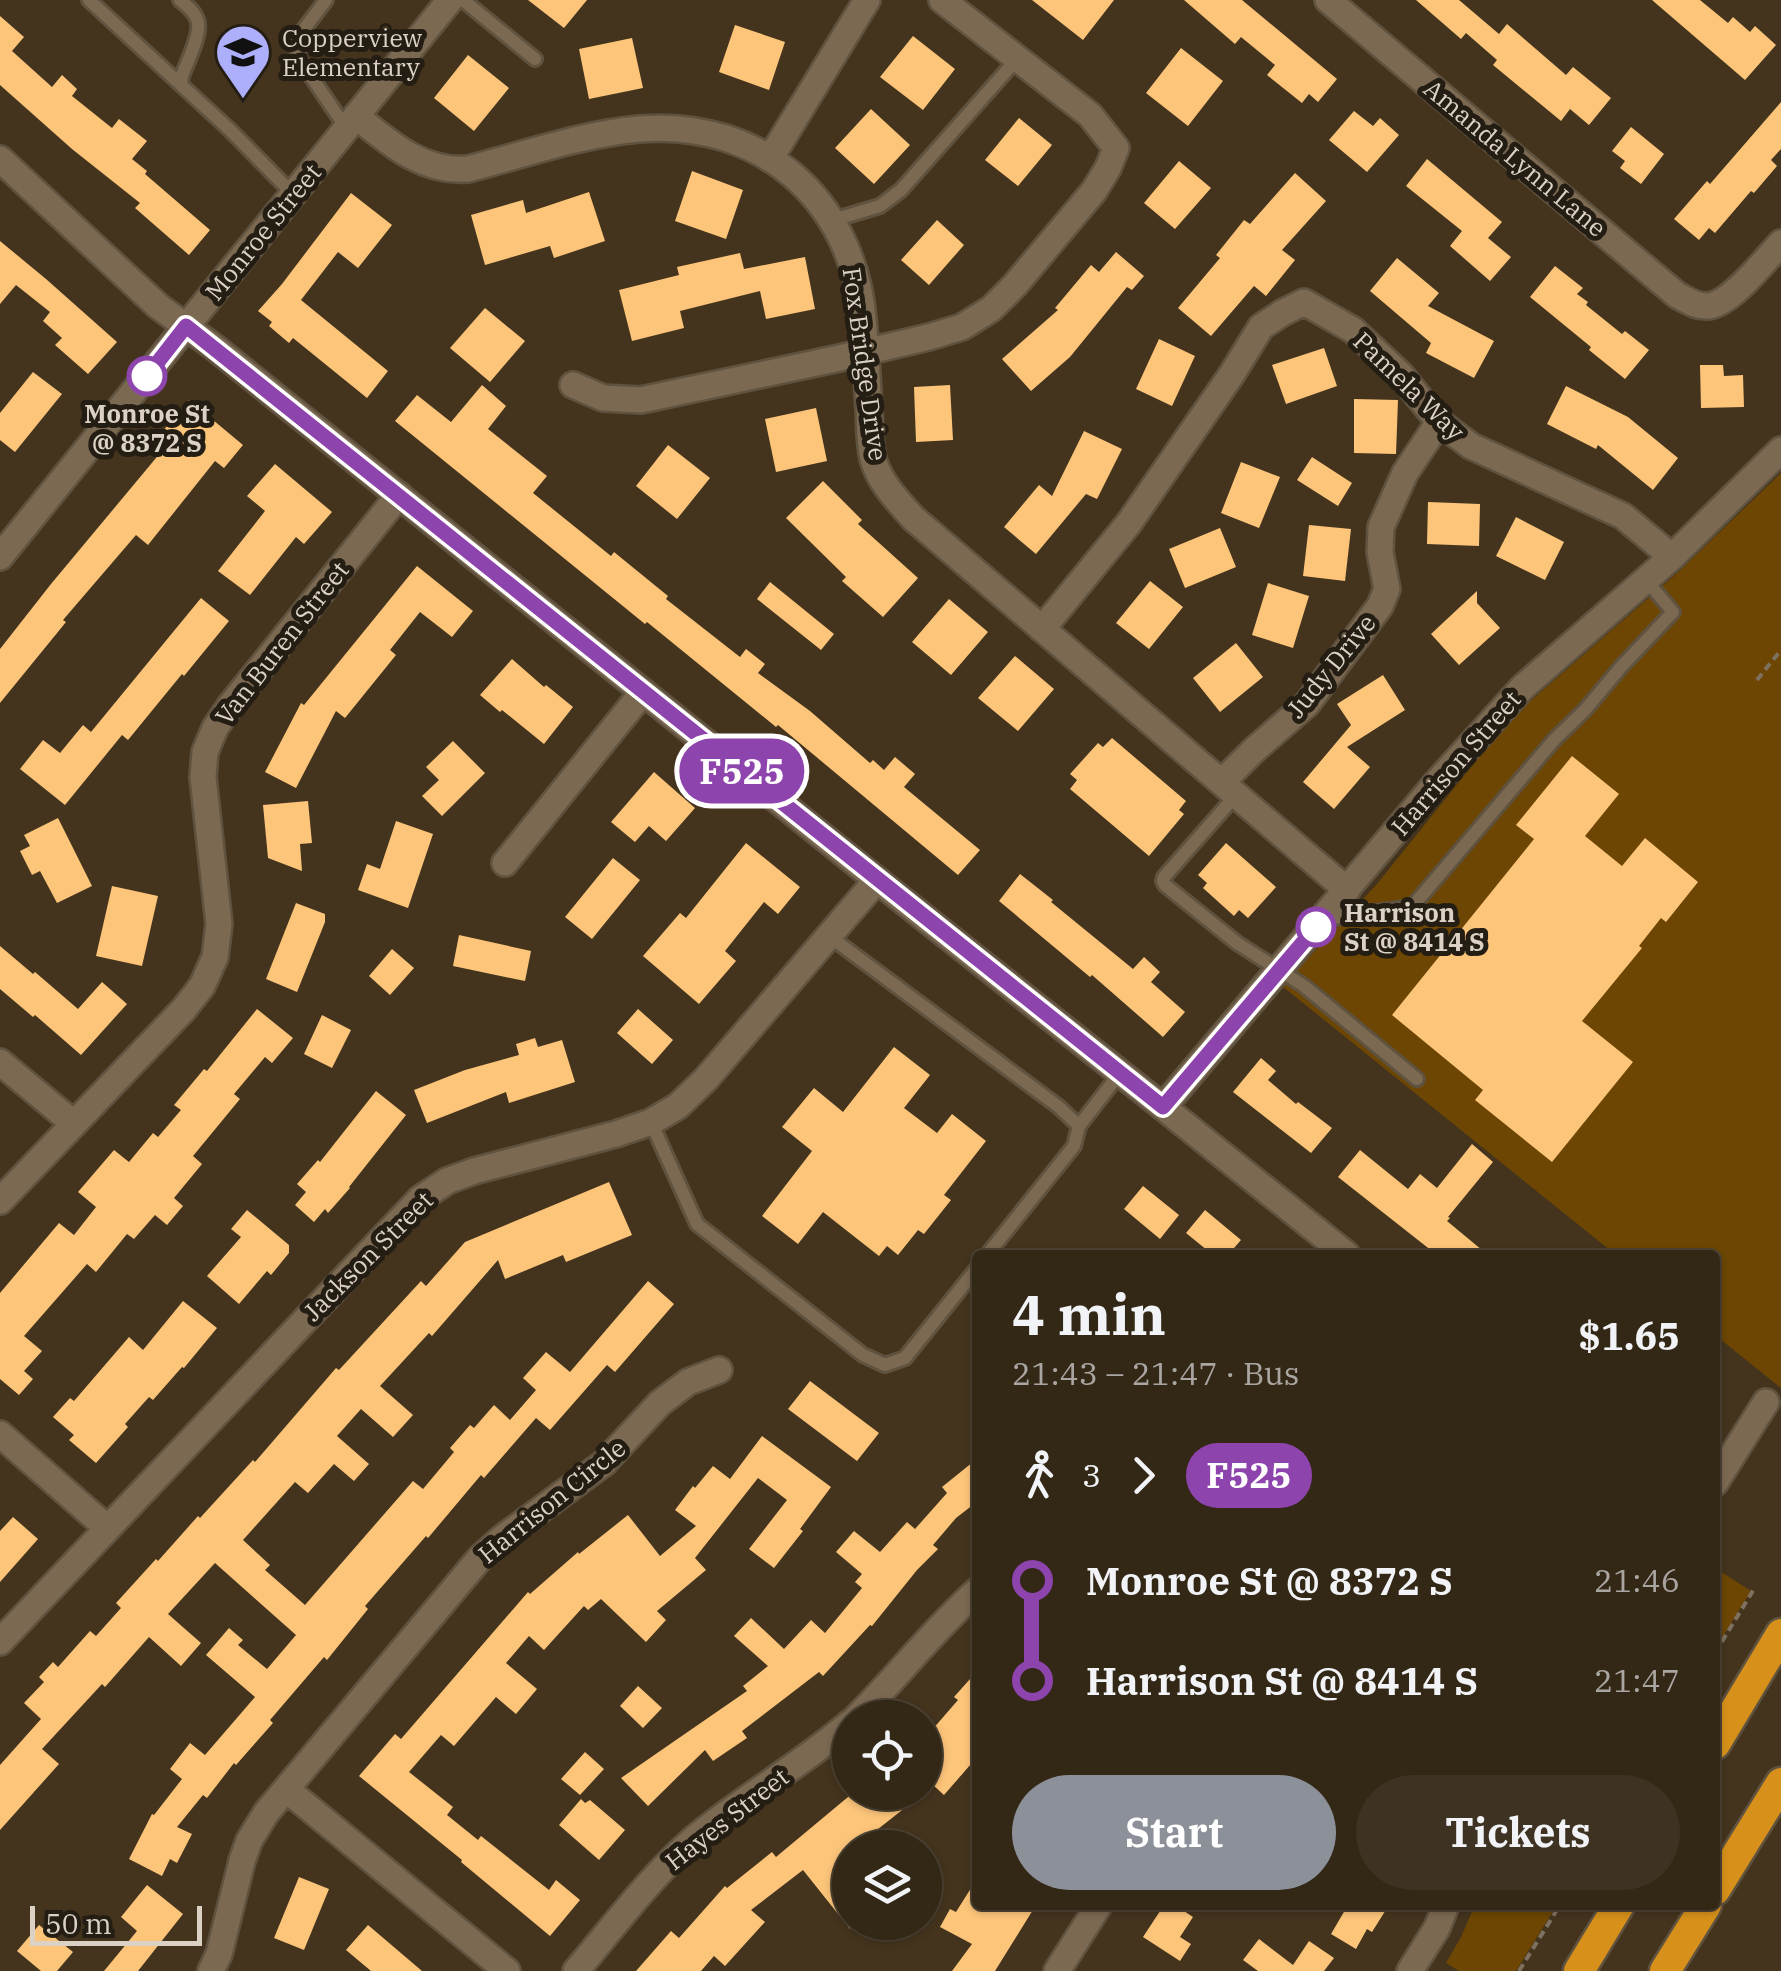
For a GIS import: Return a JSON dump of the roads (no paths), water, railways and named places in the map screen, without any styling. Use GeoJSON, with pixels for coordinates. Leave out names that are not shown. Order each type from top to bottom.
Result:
{"type":"FeatureCollection","features":[{"type":"Feature","properties":{"kind":"highway"},"geometry":{"type":"LineString","coordinates":[[1720,1736],[1781,1634]]}},
{"type":"Feature","properties":{"kind":"highway"},"geometry":{"type":"LineString","coordinates":[[1720,1882],[1781,1783]]}},
{"type":"Feature","properties":{"kind":"highway"},"geometry":{"type":"LineString","coordinates":[[1580,1971],[1616,1910]]}},
{"type":"Feature","properties":{"kind":"highway"},"geometry":{"type":"LineString","coordinates":[[1665,1971],[1703,1910]]}},
{"type":"Feature","properties":{"kind":"street","name":"Monroe Street"},"geometry":{"type":"LineString","coordinates":[[0,557],[450,0]]}},
{"type":"Feature","properties":{"kind":"street"},"geometry":{"type":"LineString","coordinates":[[770,159],[868,0]]}},
{"type":"Feature","properties":{"kind":"street"},"geometry":{"type":"LineString","coordinates":[[572,385],[603,398],[640,400],[865,352],[962,327],[1016,285],[1094,191],[1116,148],[1090,115],[942,0]]}},
{"type":"Feature","properties":{"kind":"street","name":"Amanda Lynn Lane"},"geometry":{"type":"LineString","coordinates":[[1328,0],[1692,303],[1707,306],[1720,302],[1781,243]]}},
{"type":"Feature","properties":{"kind":"street","name":"Fox Bridge Drive"},"geometry":{"type":"LineString","coordinates":[[351,122],[410,156],[451,170],[603,134],[675,128],[741,144],[794,176],[833,220],[858,283],[874,463],[889,492],[913,518],[1348,890]]}},
{"type":"Feature","properties":{"kind":"street"},"geometry":{"type":"LineString","coordinates":[[0,159],[158,306],[1341,1250]]}},
{"type":"Feature","properties":{"kind":"street","name":"Pamela Way"},"geometry":{"type":"LineString","coordinates":[[1042,629],[1129,523],[1261,327],[1304,302],[1353,330],[1401,375],[1439,422],[1471,446],[1624,516],[1672,557]]}},
{"type":"Feature","properties":{"kind":"street","name":"Judy Drive"},"geometry":{"type":"LineString","coordinates":[[1230,788],[1253,751],[1307,704],[1380,606],[1388,589],[1380,552],[1381,526],[1405,473],[1439,422]]}},
{"type":"Feature","properties":{"kind":"street","name":"Harrison Street"},"geometry":{"type":"LineString","coordinates":[[1163,1107],[1438,781],[1522,688],[1672,557],[1781,450]]}},
{"type":"Feature","properties":{"kind":"street","name":"Van Buren Street"},"geometry":{"type":"LineString","coordinates":[[0,1201],[202,986],[215,957],[218,924],[203,777],[205,752],[214,728],[399,495]]}},
{"type":"Feature","properties":{"kind":"street"},"geometry":{"type":"LineString","coordinates":[[505,862],[643,692]]}},
{"type":"Feature","properties":{"kind":"street","name":"Jackson Street"},"geometry":{"type":"LineString","coordinates":[[0,1642],[420,1198],[446,1181],[474,1171],[616,1134],[651,1122],[678,1106],[706,1079],[877,880]]}},
{"type":"Feature","properties":{"kind":"street"},"geometry":{"type":"LineString","coordinates":[[0,1062],[73,1123]]}},
{"type":"Feature","properties":{"kind":"street","name":"Harrison Circle"},"geometry":{"type":"LineString","coordinates":[[286,1789],[480,1558],[501,1538],[604,1463],[660,1403],[688,1382],[719,1370]]}},
{"type":"Feature","properties":{"kind":"street"},"geometry":{"type":"LineString","coordinates":[[1720,1475],[1766,1402]]}},
{"type":"Feature","properties":{"kind":"street"},"geometry":{"type":"LineString","coordinates":[[0,1434],[107,1528]]}},
{"type":"Feature","properties":{"kind":"street"},"geometry":{"type":"LineString","coordinates":[[874,1700],[951,1613],[972,1595]]}},
{"type":"Feature","properties":{"kind":"street","name":"Hayes Street"},"geometry":{"type":"LineString","coordinates":[[576,1971],[674,1856],[832,1738]]}},
{"type":"Feature","properties":{"kind":"street"},"geometry":{"type":"LineString","coordinates":[[210,1971],[219,1954],[249,1841],[286,1789],[507,1971]]}},
{"type":"Feature","properties":{"kind":"street"},"geometry":{"type":"LineString","coordinates":[[1058,1971],[1096,1910]]}},
{"type":"Feature","properties":{"kind":"street"},"geometry":{"type":"LineString","coordinates":[[1410,1971],[1444,1910]]}},
{"type":"Feature","properties":{"kind":"lane"},"geometry":{"type":"LineString","coordinates":[[90,0],[293,194]]}},
{"type":"Feature","properties":{"kind":"lane"},"geometry":{"type":"LineString","coordinates":[[180,0],[199,22],[182,84]]}},
{"type":"Feature","properties":{"kind":"lane"},"geometry":{"type":"LineString","coordinates":[[326,0],[301,34],[298,57],[351,122]]}},
{"type":"Feature","properties":{"kind":"lane"},"geometry":{"type":"LineString","coordinates":[[463,0],[535,59]]}},
{"type":"Feature","properties":{"kind":"lane"},"geometry":{"type":"LineString","coordinates":[[833,220],[880,206],[902,190],[1018,59]]}},
{"type":"Feature","properties":{"kind":"lane"},"geometry":{"type":"LineString","coordinates":[[1324,919],[1412,907],[1554,740],[1673,612],[1646,580]]}},
{"type":"Feature","properties":{"kind":"lane"},"geometry":{"type":"LineString","coordinates":[[1230,788],[1163,881],[1165,885],[1225,934],[1304,986],[1418,1078]]}},
{"type":"Feature","properties":{"kind":"lane"},"geometry":{"type":"LineString","coordinates":[[828,936],[1059,1107],[1079,1126]]}},
{"type":"Feature","properties":{"kind":"lane"},"geometry":{"type":"LineString","coordinates":[[991,1250],[1074,1146],[1079,1126],[1120,1074]]}},
{"type":"Feature","properties":{"kind":"lane"},"geometry":{"type":"LineString","coordinates":[[651,1122],[697,1224],[862,1355],[885,1365],[906,1358],[972,1275]]}},
{"type":"Feature","properties":{"kind":"place","name":"Copperview Elementary"},"geometry":{"type":"Point","coordinates":[243,101]}},
{"type":"Feature","properties":{"kind":"place","name":"Monroe St @ 8372 S"},"geometry":{"type":"Point","coordinates":[147,376]}},
{"type":"Feature","properties":{"kind":"place","name":"Harrison St @ 8414 S"},"geometry":{"type":"Point","coordinates":[1316,927]}}]}
